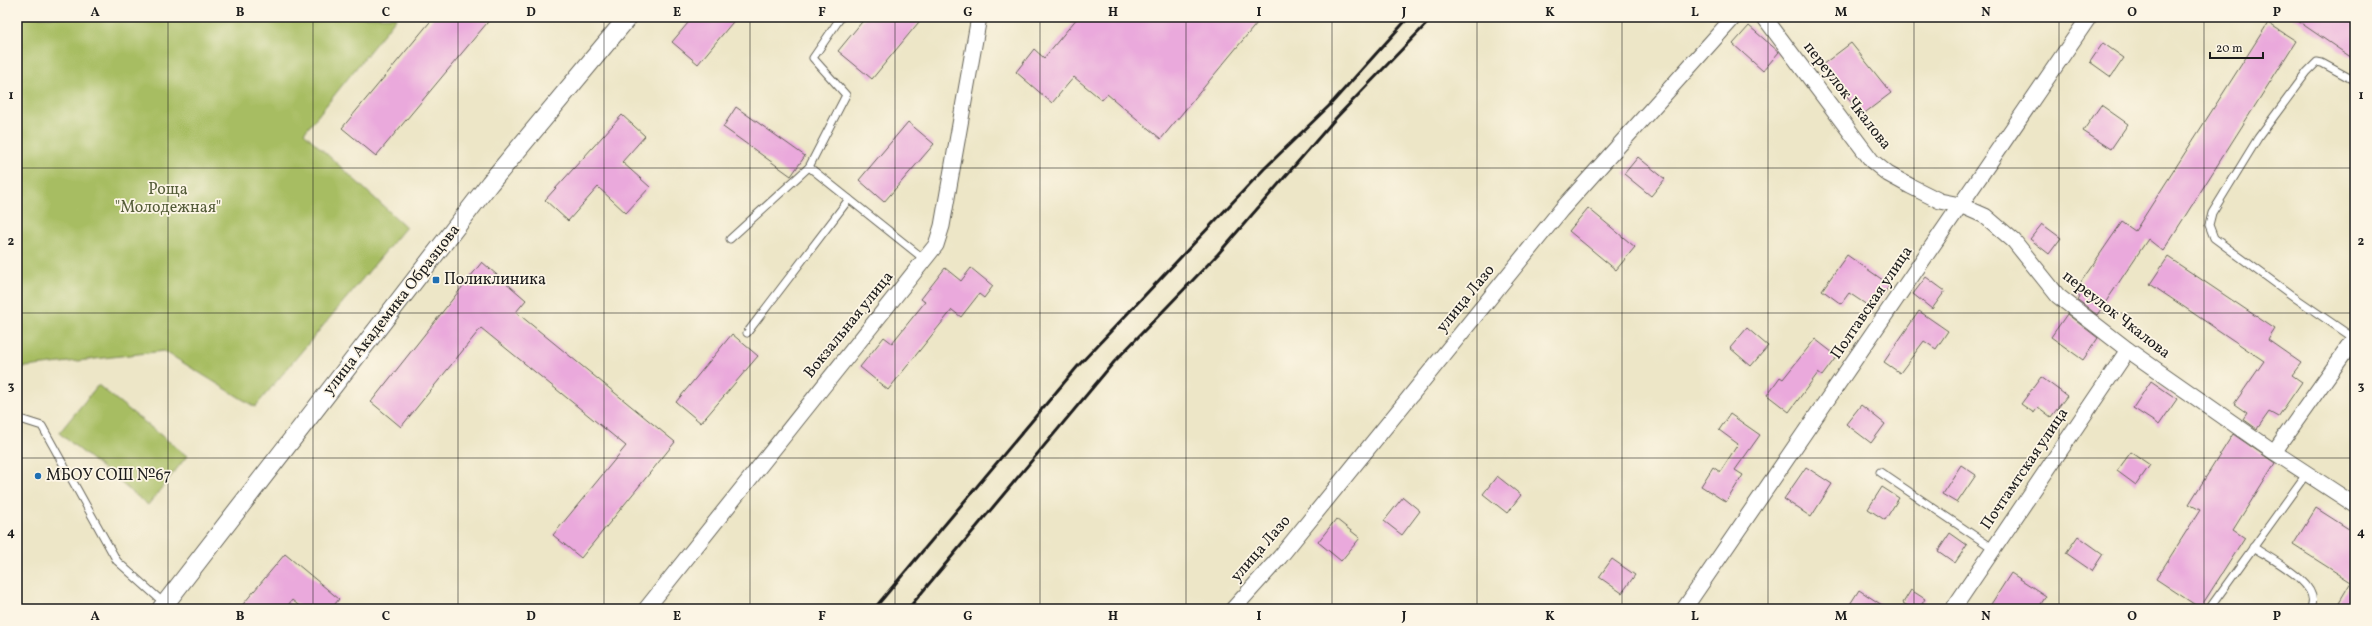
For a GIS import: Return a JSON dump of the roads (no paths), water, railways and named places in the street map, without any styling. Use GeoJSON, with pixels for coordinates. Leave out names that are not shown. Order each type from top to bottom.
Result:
{"type":"FeatureCollection","features":[{"type":"Feature","properties":{"kind":"street","name":"улица Академика Образцова"},"geometry":{"type":"LineString","coordinates":[[163,607],[490,183],[628,17]]}},
{"type":"Feature","properties":{"kind":"street","name":"Вокзальная улица"},"geometry":{"type":"LineString","coordinates":[[646,609],[936,245],[942,226],[979,17]]}},
{"type":"Feature","properties":{"kind":"street","name":"улица Лазо"},"geometry":{"type":"LineString","coordinates":[[1233,609],[1280,557],[1561,210],[1734,17]]}},
{"type":"Feature","properties":{"kind":"street","name":"переулок Чкалова"},"geometry":{"type":"LineString","coordinates":[[1764,17],[1872,161],[1888,174],[1940,201],[1960,205],[1978,212],[2014,242],[2058,296],[2128,350],[2274,452],[2355,505]]}},
{"type":"Feature","properties":{"kind":"street","name":"Полтавская улица"},"geometry":{"type":"LineString","coordinates":[[1684,609],[2089,17]]}},
{"type":"Feature","properties":{"kind":"street"},"geometry":{"type":"LineString","coordinates":[[2274,452],[2355,338]]}},
{"type":"Feature","properties":{"kind":"street","name":"Почтамтская улица"},"geometry":{"type":"LineString","coordinates":[[1953,609],[2128,350]]}},
{"type":"Feature","properties":{"kind":"lane"},"geometry":{"type":"LineString","coordinates":[[730,239],[809,167],[846,94],[813,58],[842,17]]}},
{"type":"Feature","properties":{"kind":"lane"},"geometry":{"type":"LineString","coordinates":[[2355,81],[2322,63],[2317,62],[2307,72],[2258,138],[2212,213],[2209,225],[2214,238],[2294,297],[2355,338]]}},
{"type":"Feature","properties":{"kind":"lane"},"geometry":{"type":"LineString","coordinates":[[809,167],[924,260]]}},
{"type":"Feature","properties":{"kind":"lane"},"geometry":{"type":"LineString","coordinates":[[747,333],[849,199]]}},
{"type":"Feature","properties":{"kind":"lane"},"geometry":{"type":"LineString","coordinates":[[17,418],[42,426],[116,561],[163,607]]}},
{"type":"Feature","properties":{"kind":"lane"},"geometry":{"type":"LineString","coordinates":[[1880,472],[1994,549]]}},
{"type":"Feature","properties":{"kind":"lane"},"geometry":{"type":"LineString","coordinates":[[2209,609],[2307,473]]}},
{"type":"Feature","properties":{"kind":"lane"},"geometry":{"type":"LineString","coordinates":[[2253,547],[2297,576],[2311,590],[2314,598],[2310,609]]}},
{"type":"Feature","properties":{"kind":"railway"},"geometry":{"type":"LineString","coordinates":[[874,609],[1078,366],[1264,169],[1329,106],[1409,17]]}},
{"type":"Feature","properties":{"kind":"railway"},"geometry":{"type":"LineString","coordinates":[[908,609],[1114,362],[1218,254],[1336,118],[1433,17]]}},
{"type":"Feature","properties":{"kind":"place","name":"Поликлиника"},"geometry":{"type":"Point","coordinates":[436,280]}},
{"type":"Feature","properties":{"kind":"place","name":"МБОУ СОШ №67"},"geometry":{"type":"Point","coordinates":[38,476]}},
{"type":"Feature","properties":{"kind":"park label","name":"Роща \"Молодежная\""},"geometry":{"type":"Point","coordinates":[168,199]}}]}
